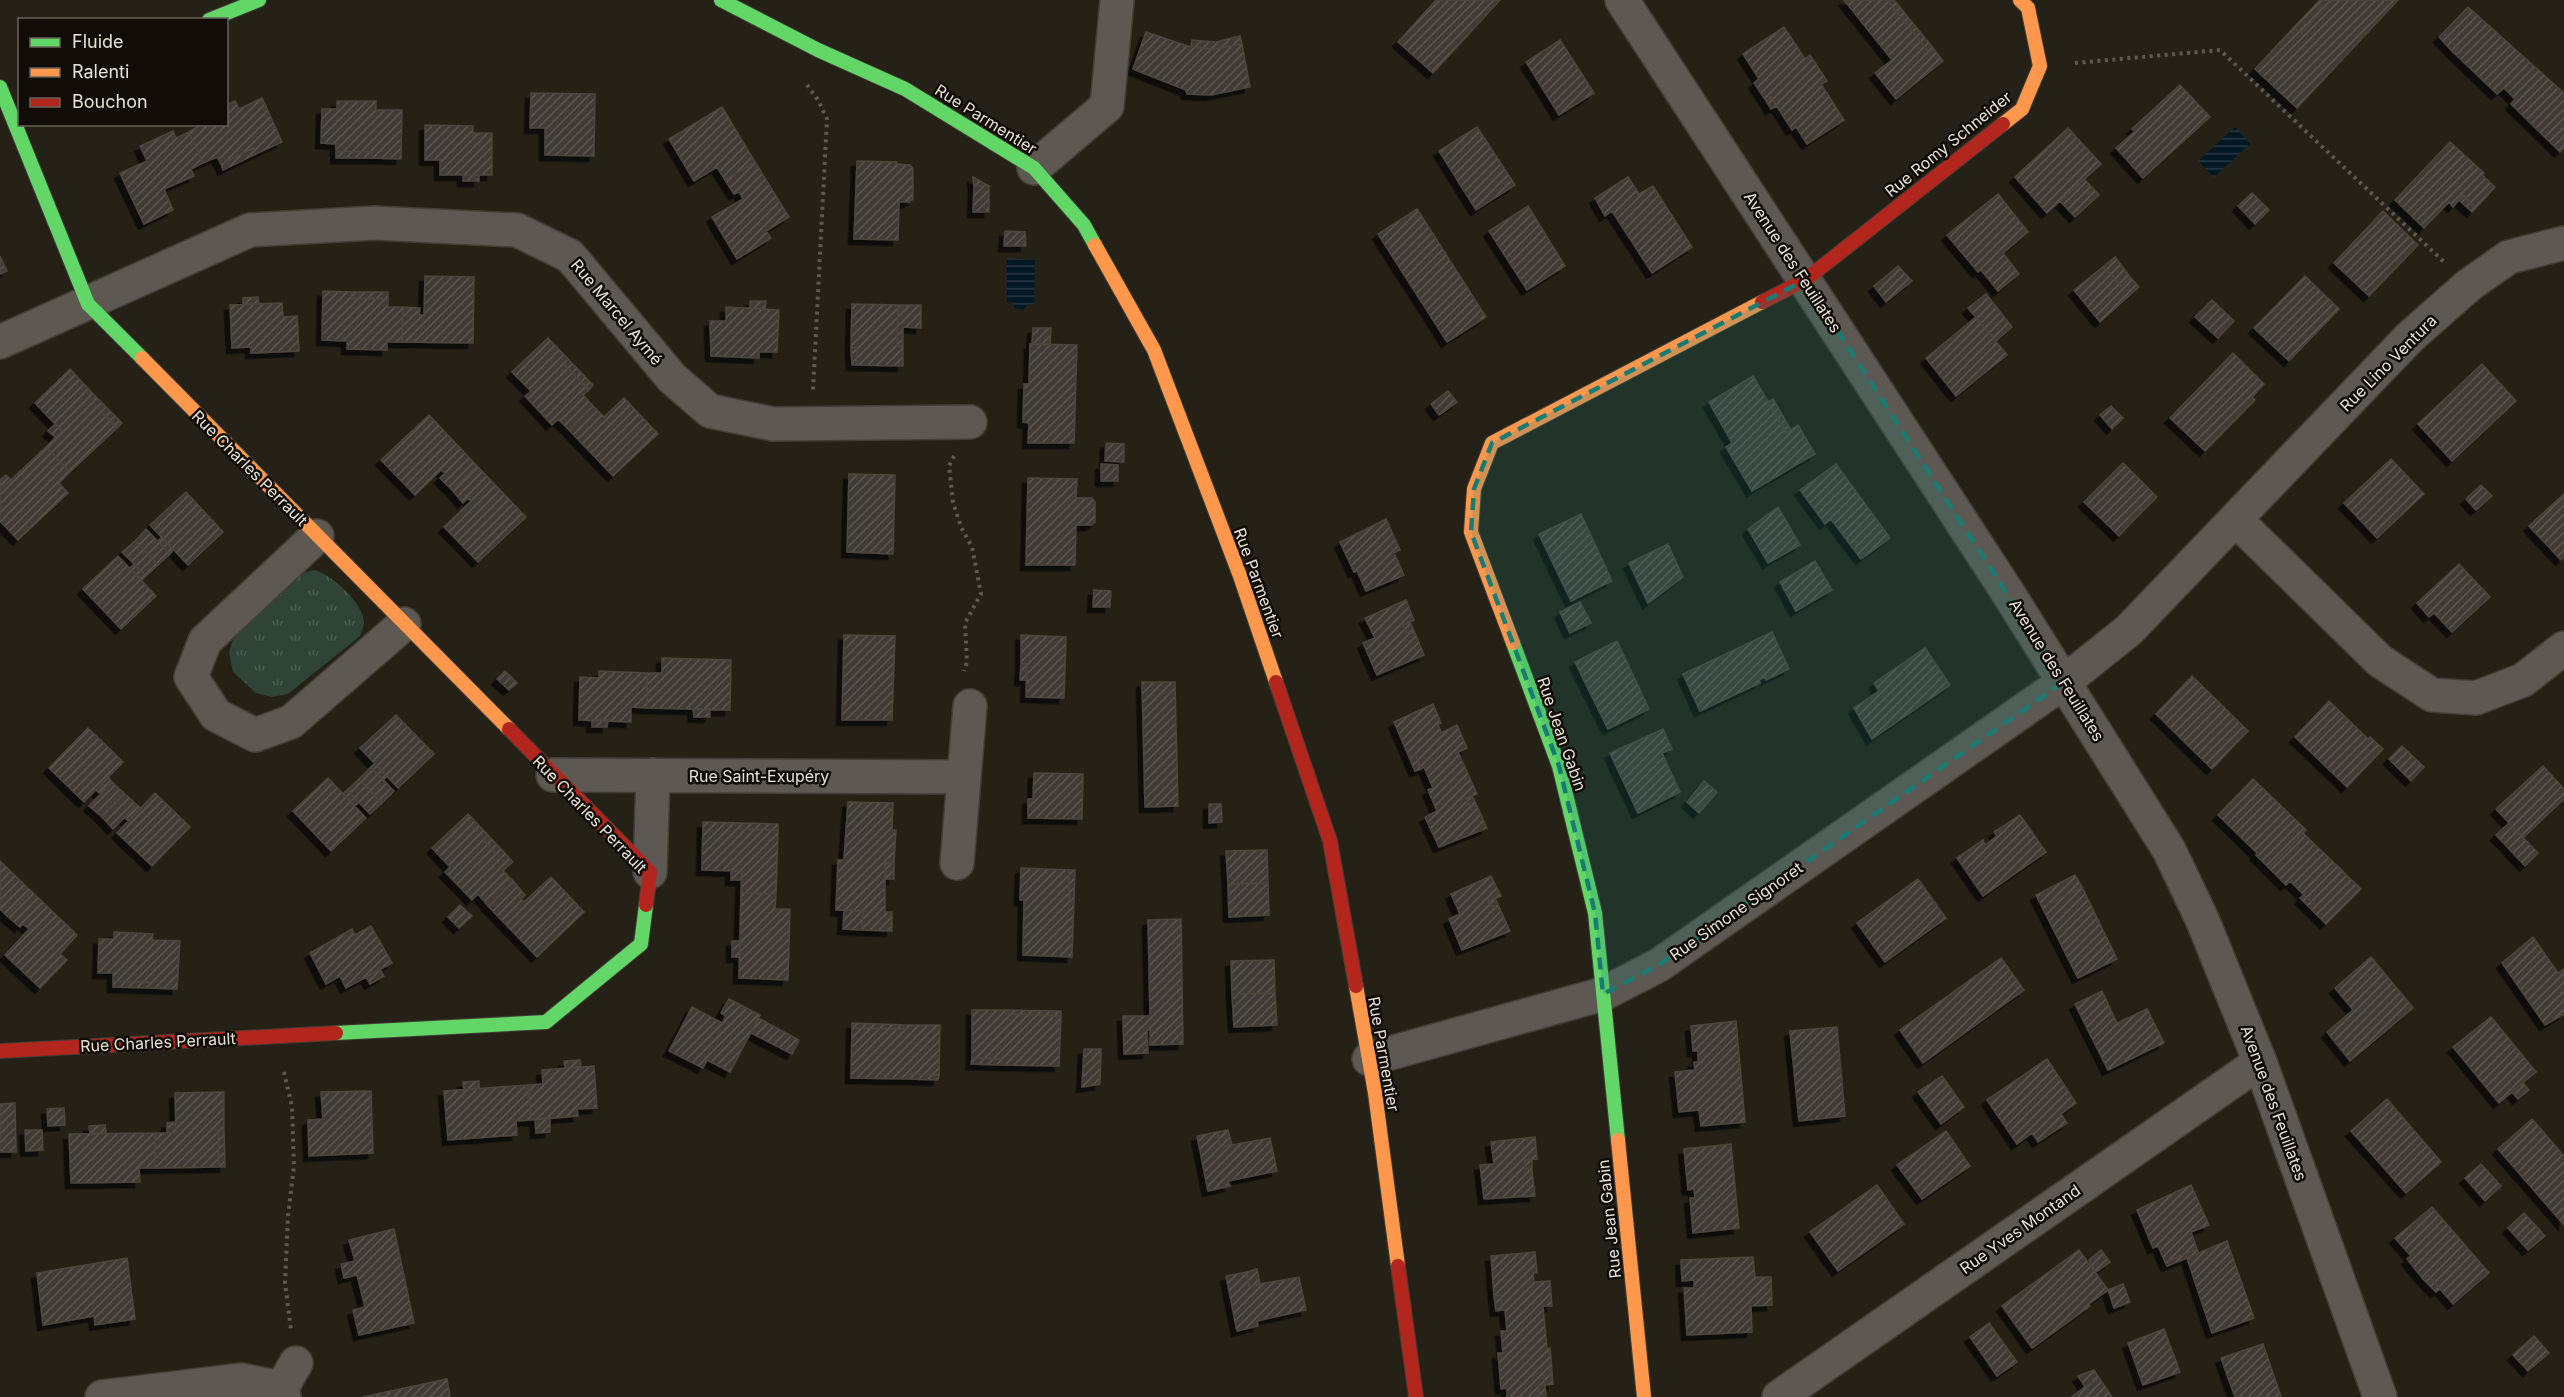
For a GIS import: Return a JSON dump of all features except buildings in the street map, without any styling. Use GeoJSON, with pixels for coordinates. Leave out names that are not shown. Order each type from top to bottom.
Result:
{"type":"FeatureCollection","features":[{"type":"Feature","properties":{"kind":"street"},"geometry":{"type":"LineString","coordinates":[[214,18],[259,0]]}},
{"type":"Feature","properties":{"kind":"street","name":"Rue Parmentier"},"geometry":{"type":"LineString","coordinates":[[721,0],[818,50],[905,89],[1034,168],[1084,225],[1154,350],[1240,576],[1330,841],[1369,1059],[1416,1397]]}},
{"type":"Feature","properties":{"kind":"street"},"geometry":{"type":"LineString","coordinates":[[1034,168],[1107,106],[1117,0]]}},
{"type":"Feature","properties":{"kind":"street","name":"Avenue des Feuillates"},"geometry":{"type":"LineString","coordinates":[[1622,0],[1805,279],[2169,850],[2202,919],[2260,1062],[2380,1397]]}},
{"type":"Feature","properties":{"kind":"street"},"geometry":{"type":"LineString","coordinates":[[2020,0],[2028,8],[2040,66]]}},
{"type":"Feature","properties":{"kind":"street","name":"Rue Romy Schneider"},"geometry":{"type":"LineString","coordinates":[[1805,279],[2022,109],[2040,66]]}},
{"type":"Feature","properties":{"kind":"street"},"geometry":{"type":"LineString","coordinates":[[2,96],[18,93]]}},
{"type":"Feature","properties":{"kind":"street","name":"Rue Charles Perrault"},"geometry":{"type":"LineString","coordinates":[[0,1050],[546,1022],[641,944],[650,872],[88,304],[2,96]]}},
{"type":"Feature","properties":{"kind":"street","name":"Rue Marcel Aymé"},"geometry":{"type":"LineString","coordinates":[[88,304],[250,230],[374,223],[517,230],[570,256],[672,378],[710,411],[773,424],[970,422]]}},
{"type":"Feature","properties":{"kind":"street","name":"Rue Lino Ventura"},"geometry":{"type":"LineString","coordinates":[[2064,682],[2129,630],[2410,337],[2469,285],[2509,257],[2564,243]]}},
{"type":"Feature","properties":{"kind":"street","name":"Rue Jean Gabin"},"geometry":{"type":"LineString","coordinates":[[1644,1397],[1595,913],[1559,766],[1472,532],[1474,489],[1492,442],[1805,279]]}},
{"type":"Feature","properties":{"kind":"street"},"geometry":{"type":"LineString","coordinates":[[0,342],[88,304]]}},
{"type":"Feature","properties":{"kind":"street"},"geometry":{"type":"LineString","coordinates":[[2235,520],[2380,661],[2432,695],[2476,698],[2523,680],[2564,648]]}},
{"type":"Feature","properties":{"kind":"street"},"geometry":{"type":"LineString","coordinates":[[317,536],[205,641],[191,677],[216,715],[255,735],[291,722],[404,624]]}},
{"type":"Feature","properties":{"kind":"street","name":"Rue Simone Signoret"},"geometry":{"type":"LineString","coordinates":[[1369,1059],[1603,994],[1659,965],[2064,682]]}},
{"type":"Feature","properties":{"kind":"street"},"geometry":{"type":"LineString","coordinates":[[957,863],[970,706]]}},
{"type":"Feature","properties":{"kind":"street","name":"Rue Saint-Exupéry"},"geometry":{"type":"LineString","coordinates":[[553,775],[964,777]]}},
{"type":"Feature","properties":{"kind":"street"},"geometry":{"type":"LineString","coordinates":[[650,872],[653,775]]}},
{"type":"Feature","properties":{"kind":"street","name":"Rue Yves Montand"},"geometry":{"type":"LineString","coordinates":[[1779,1397],[2260,1062]]}},
{"type":"Feature","properties":{"kind":"street"},"geometry":{"type":"LineString","coordinates":[[102,1397],[242,1380],[270,1386],[282,1395],[296,1363]]}},
{"type":"Feature","properties":{"kind":"path"},"geometry":{"type":"LineString","coordinates":[[811,424],[827,119],[818,100],[806,84],[806,73],[818,50]]}},
{"type":"Feature","properties":{"kind":"path"},"geometry":{"type":"LineString","coordinates":[[2040,66],[2220,50],[2469,285]]}},
{"type":"Feature","properties":{"kind":"path"},"geometry":{"type":"LineString","coordinates":[[970,422],[949,466],[953,502],[961,527],[972,547],[981,594],[965,623],[967,662],[963,672],[951,683],[946,700],[970,706]]}},
{"type":"Feature","properties":{"kind":"path"},"geometry":{"type":"LineString","coordinates":[[275,1036],[292,1107],[294,1166],[288,1216],[285,1283],[296,1363]]}},
{"type":"Feature","properties":{"kind":"highlighted area"},"geometry":{"type":"Polygon","coordinates":[[[1805,280],[2064,682],[1659,965],[1603,994],[1595,913],[1559,766],[1471,532],[1474,489],[1492,443],[1805,280]]]}},
{"type":"Feature","properties":{"kind":"green space"},"geometry":{"type":"Polygon","coordinates":[[[314,570],[329,577],[353,598],[363,615],[364,626],[360,636],[288,694],[272,697],[256,693],[233,672],[229,653],[233,639],[296,575],[314,570]]]}},
{"type":"Feature","properties":{"kind":"water"},"geometry":{"type":"Polygon","coordinates":[[[2235,127],[2250,144],[2214,177],[2198,161],[2235,127]]]}},
{"type":"Feature","properties":{"kind":"water"},"geometry":{"type":"Polygon","coordinates":[[[1007,258],[1035,260],[1034,304],[1028,304],[1023,310],[1015,308],[1013,302],[1007,302],[1007,258]]]}},
{"type":"Feature","properties":{"kind":"traffic: fast"},"geometry":{"type":"LineString","coordinates":[[214,18],[259,0]]}},
{"type":"Feature","properties":{"kind":"traffic: fast"},"geometry":{"type":"LineString","coordinates":[[721,0],[818,50],[905,89],[1034,168],[1084,225],[1095,245]]}},
{"type":"Feature","properties":{"kind":"traffic: fast"},"geometry":{"type":"LineString","coordinates":[[0,87],[88,304],[142,358]]}},
{"type":"Feature","properties":{"kind":"traffic: fast"},"geometry":{"type":"LineString","coordinates":[[1513,643],[1559,766],[1595,913],[1618,1140]]}},
{"type":"Feature","properties":{"kind":"traffic: fast"},"geometry":{"type":"LineString","coordinates":[[336,1033],[546,1022],[641,944],[646,905]]}},
{"type":"Feature","properties":{"kind":"traffic: slow"},"geometry":{"type":"LineString","coordinates":[[2003,124],[2022,109],[2040,66],[2028,8],[2020,0]]}},
{"type":"Feature","properties":{"kind":"traffic: slow"},"geometry":{"type":"LineString","coordinates":[[1095,245],[1154,350],[1240,576],[1276,682]]}},
{"type":"Feature","properties":{"kind":"traffic: slow"},"geometry":{"type":"LineString","coordinates":[[1513,643],[1471,532],[1474,489],[1492,443],[1762,302]]}},
{"type":"Feature","properties":{"kind":"traffic: slow"},"geometry":{"type":"LineString","coordinates":[[142,358],[509,729]]}},
{"type":"Feature","properties":{"kind":"traffic: slow"},"geometry":{"type":"LineString","coordinates":[[1356,986],[1375,1093],[1398,1266]]}},
{"type":"Feature","properties":{"kind":"traffic: slow"},"geometry":{"type":"LineString","coordinates":[[1618,1140],[1644,1397]]}},
{"type":"Feature","properties":{"kind":"traffic: jam"},"geometry":{"type":"LineString","coordinates":[[1762,302],[1805,280],[2003,124]]}},
{"type":"Feature","properties":{"kind":"traffic: jam"},"geometry":{"type":"LineString","coordinates":[[1276,682],[1330,841],[1356,986]]}},
{"type":"Feature","properties":{"kind":"traffic: jam"},"geometry":{"type":"LineString","coordinates":[[509,729],[650,872],[646,905]]}},
{"type":"Feature","properties":{"kind":"traffic: jam"},"geometry":{"type":"LineString","coordinates":[[0,1051],[336,1033]]}},
{"type":"Feature","properties":{"kind":"traffic: jam"},"geometry":{"type":"LineString","coordinates":[[1398,1266],[1416,1397]]}}]}
